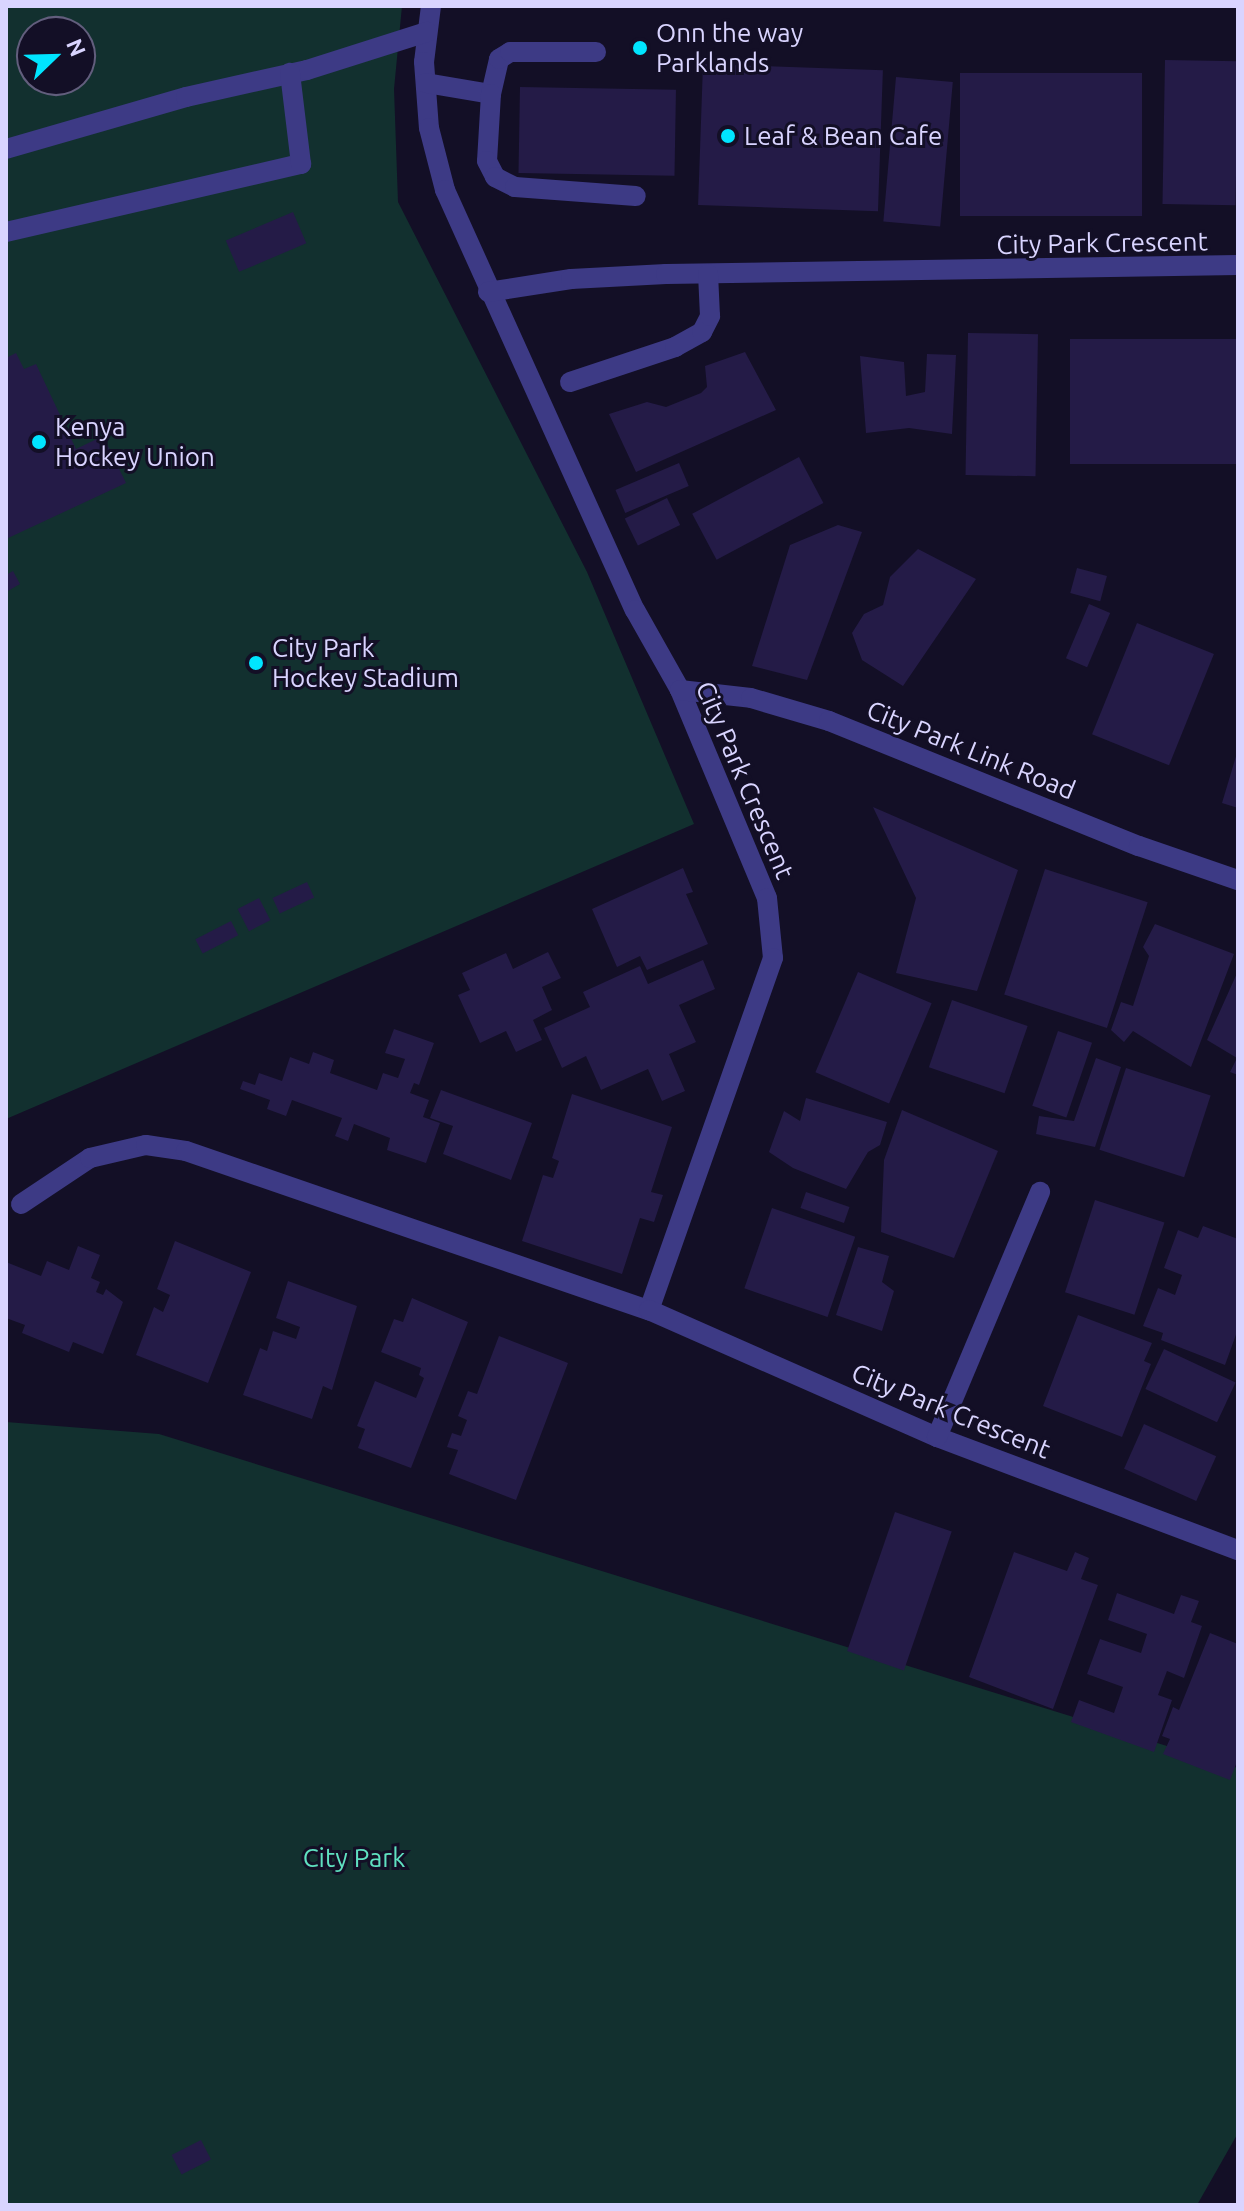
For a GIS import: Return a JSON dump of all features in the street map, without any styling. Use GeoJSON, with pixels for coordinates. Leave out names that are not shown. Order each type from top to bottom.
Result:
{"type":"FeatureCollection","features":[{"type":"Feature","properties":{"kind":"street","name":"City Park Crescent"},"geometry":{"type":"LineString","coordinates":[[431,6],[426,83],[429,128],[445,190],[488,292],[635,610],[680,690],[767,898],[773,958],[649,1310]]}},
{"type":"Feature","properties":{"kind":"street"},"geometry":{"type":"LineString","coordinates":[[6,149],[290,73],[427,32]]}},
{"type":"Feature","properties":{"kind":"street"},"geometry":{"type":"LineString","coordinates":[[596,52],[504,54],[491,94],[487,161],[495,177],[515,187],[636,196]]}},
{"type":"Feature","properties":{"kind":"street"},"geometry":{"type":"LineString","coordinates":[[6,232],[301,164],[290,73]]}},
{"type":"Feature","properties":{"kind":"street"},"geometry":{"type":"LineString","coordinates":[[426,83],[491,94]]}},
{"type":"Feature","properties":{"kind":"street","name":"City Park Crescent"},"geometry":{"type":"LineString","coordinates":[[488,292],[571,279],[708,274],[1238,265]]}},
{"type":"Feature","properties":{"kind":"street"},"geometry":{"type":"LineString","coordinates":[[570,382],[675,347],[702,332],[710,316],[708,274]]}},
{"type":"Feature","properties":{"kind":"street","name":"City Park Link Road"},"geometry":{"type":"LineString","coordinates":[[680,690],[751,698],[829,721],[1139,846],[1238,880]]}},
{"type":"Feature","properties":{"kind":"street","name":"City Park Crescent"},"geometry":{"type":"LineString","coordinates":[[21,1204],[90,1158],[146,1145],[186,1151],[649,1310],[937,1437],[1237,1547]]}},
{"type":"Feature","properties":{"kind":"street"},"geometry":{"type":"LineString","coordinates":[[937,1437],[1040,1192]]}},
{"type":"Feature","properties":{"kind":"green space"},"geometry":{"type":"Polygon","coordinates":[[[6,6],[402,6],[394,89],[398,202],[587,572],[694,824],[6,1119],[6,6]]]}},
{"type":"Feature","properties":{"kind":"green space","name":"City Park"},"geometry":{"type":"Polygon","coordinates":[[[6,1422],[159,1434],[1238,1768],[1238,2133],[1197,2205],[6,2205],[6,1422]]]}},
{"type":"Feature","properties":{"kind":"building"},"geometry":{"type":"Polygon","coordinates":[[[1165,60],[1238,61],[1235,205],[1162,204],[1165,60]]]}},
{"type":"Feature","properties":{"kind":"building"},"geometry":{"type":"Polygon","coordinates":[[[703,64],[883,70],[878,211],[698,205],[703,64]]]}},
{"type":"Feature","properties":{"kind":"building"},"geometry":{"type":"Polygon","coordinates":[[[960,73],[1142,73],[1142,216],[960,216],[960,73]]]}},
{"type":"Feature","properties":{"kind":"building"},"geometry":{"type":"Polygon","coordinates":[[[896,77],[953,82],[940,226],[883,221],[896,77]]]}},
{"type":"Feature","properties":{"kind":"building"},"geometry":{"type":"Polygon","coordinates":[[[520,87],[676,90],[674,176],[518,173],[520,87]]]}},
{"type":"Feature","properties":{"kind":"building"},"geometry":{"type":"Polygon","coordinates":[[[293,212],[306,243],[239,272],[226,241],[293,212]]]}},
{"type":"Feature","properties":{"kind":"building"},"geometry":{"type":"Polygon","coordinates":[[[968,333],[1038,334],[1036,476],[966,475],[968,333]]]}},
{"type":"Feature","properties":{"kind":"building"},"geometry":{"type":"Polygon","coordinates":[[[1070,339],[1238,339],[1238,464],[1070,464],[1070,339]]]}},
{"type":"Feature","properties":{"kind":"building"},"geometry":{"type":"Polygon","coordinates":[[[745,352],[776,410],[636,472],[609,414],[647,402],[666,407],[701,393],[707,387],[705,366],[745,352]]]}},
{"type":"Feature","properties":{"kind":"building","name":"Kenya Hockey Union"},"geometry":{"type":"Polygon","coordinates":[[[16,353],[24,369],[36,364],[76,449],[103,436],[126,483],[6,539],[6,358],[16,353]]]}},
{"type":"Feature","properties":{"kind":"building"},"geometry":{"type":"Polygon","coordinates":[[[927,354],[956,355],[952,434],[909,428],[866,433],[860,356],[904,362],[906,396],[925,392],[927,354]]]}},
{"type":"Feature","properties":{"kind":"building"},"geometry":{"type":"Polygon","coordinates":[[[799,457],[823,503],[717,560],[692,514],[799,457]]]}},
{"type":"Feature","properties":{"kind":"building"},"geometry":{"type":"Polygon","coordinates":[[[679,463],[689,486],[625,513],[615,490],[679,463]]]}},
{"type":"Feature","properties":{"kind":"building"},"geometry":{"type":"Polygon","coordinates":[[[667,498],[680,525],[638,546],[625,519],[667,498]]]}},
{"type":"Feature","properties":{"kind":"building"},"geometry":{"type":"Polygon","coordinates":[[[838,525],[862,532],[807,680],[752,666],[790,545],[838,525]]]}},
{"type":"Feature","properties":{"kind":"building"},"geometry":{"type":"Polygon","coordinates":[[[918,549],[976,579],[903,686],[862,660],[852,633],[864,614],[883,605],[890,577],[918,549]]]}},
{"type":"Feature","properties":{"kind":"building"},"geometry":{"type":"Polygon","coordinates":[[[1077,568],[1107,576],[1100,601],[1070,593],[1077,568]]]}},
{"type":"Feature","properties":{"kind":"building"},"geometry":{"type":"Polygon","coordinates":[[[13,571],[20,584],[6,592],[6,575],[13,571]]]}},
{"type":"Feature","properties":{"kind":"building"},"geometry":{"type":"Polygon","coordinates":[[[1089,604],[1110,613],[1087,667],[1066,658],[1089,604]]]}},
{"type":"Feature","properties":{"kind":"building"},"geometry":{"type":"Polygon","coordinates":[[[1137,623],[1214,654],[1169,765],[1092,734],[1137,623]]]}},
{"type":"Feature","properties":{"kind":"building"},"geometry":{"type":"Polygon","coordinates":[[[1238,753],[1238,808],[1222,803],[1238,753]]]}},
{"type":"Feature","properties":{"kind":"building"},"geometry":{"type":"Polygon","coordinates":[[[873,807],[1018,870],[977,991],[896,973],[916,898],[873,807]]]}},
{"type":"Feature","properties":{"kind":"building"},"geometry":{"type":"Polygon","coordinates":[[[683,868],[693,892],[686,894],[708,944],[647,970],[640,956],[617,967],[592,909],[683,868]]]}},
{"type":"Feature","properties":{"kind":"building"},"geometry":{"type":"Polygon","coordinates":[[[1045,869],[1148,902],[1107,1028],[1004,995],[1045,869]]]}},
{"type":"Feature","properties":{"kind":"building"},"geometry":{"type":"Polygon","coordinates":[[[307,882],[314,897],[280,913],[273,898],[307,882]]]}},
{"type":"Feature","properties":{"kind":"building"},"geometry":{"type":"Polygon","coordinates":[[[259,898],[270,920],[249,931],[238,909],[259,898]]]}},
{"type":"Feature","properties":{"kind":"building"},"geometry":{"type":"Polygon","coordinates":[[[231,921],[238,935],[203,953],[195,939],[231,921]]]}},
{"type":"Feature","properties":{"kind":"building"},"geometry":{"type":"Polygon","coordinates":[[[1155,924],[1234,954],[1191,1067],[1133,1031],[1124,1042],[1111,1030],[1121,1002],[1133,1006],[1149,956],[1143,947],[1155,924]]]}},
{"type":"Feature","properties":{"kind":"building"},"geometry":{"type":"Polygon","coordinates":[[[548,952],[561,978],[542,987],[552,1010],[533,1020],[542,1040],[516,1052],[506,1031],[480,1043],[458,995],[470,990],[462,973],[506,953],[513,969],[548,952]]]}},
{"type":"Feature","properties":{"kind":"building"},"geometry":{"type":"Polygon","coordinates":[[[703,960],[715,989],[679,1005],[696,1042],[669,1054],[685,1091],[662,1101],[648,1069],[601,1090],[586,1056],[562,1068],[544,1028],[590,1007],[583,992],[640,966],[648,984],[703,960]]]}},
{"type":"Feature","properties":{"kind":"building"},"geometry":{"type":"Polygon","coordinates":[[[1238,971],[1238,1075],[1230,1072],[1237,1058],[1207,1040],[1238,971]]]}},
{"type":"Feature","properties":{"kind":"building"},"geometry":{"type":"Polygon","coordinates":[[[858,972],[932,1003],[889,1104],[815,1072],[858,972]]]}},
{"type":"Feature","properties":{"kind":"building"},"geometry":{"type":"Polygon","coordinates":[[[952,1000],[1028,1026],[1005,1093],[929,1067],[952,1000]]]}},
{"type":"Feature","properties":{"kind":"building"},"geometry":{"type":"Polygon","coordinates":[[[394,1029],[434,1043],[419,1085],[414,1083],[410,1093],[429,1100],[423,1117],[440,1123],[426,1163],[387,1150],[390,1138],[354,1124],[348,1141],[335,1136],[342,1118],[292,1100],[286,1116],[267,1109],[270,1100],[240,1089],[243,1081],[255,1085],[259,1073],[282,1081],[290,1057],[309,1064],[313,1052],[334,1060],[330,1073],[377,1090],[383,1073],[398,1078],[405,1059],[385,1053],[394,1029]]]}},
{"type":"Feature","properties":{"kind":"building"},"geometry":{"type":"Polygon","coordinates":[[[1058,1031],[1092,1043],[1066,1117],[1032,1106],[1058,1031]]]}},
{"type":"Feature","properties":{"kind":"building"},"geometry":{"type":"Polygon","coordinates":[[[1096,1058],[1121,1067],[1095,1147],[1036,1134],[1039,1116],[1074,1121],[1096,1058]]]}},
{"type":"Feature","properties":{"kind":"building"},"geometry":{"type":"Polygon","coordinates":[[[1126,1068],[1211,1096],[1184,1177],[1099,1150],[1126,1068]]]}},
{"type":"Feature","properties":{"kind":"building"},"geometry":{"type":"Polygon","coordinates":[[[441,1090],[532,1123],[511,1180],[443,1154],[453,1126],[430,1118],[441,1090]]]}},
{"type":"Feature","properties":{"kind":"building"},"geometry":{"type":"Polygon","coordinates":[[[572,1094],[672,1127],[651,1192],[663,1195],[654,1222],[640,1218],[622,1274],[522,1241],[543,1175],[553,1178],[559,1161],[552,1158],[572,1094]]]}},
{"type":"Feature","properties":{"kind":"building"},"geometry":{"type":"Polygon","coordinates":[[[806,1098],[887,1122],[880,1145],[868,1152],[846,1189],[793,1168],[769,1152],[784,1111],[800,1121],[806,1098]]]}},
{"type":"Feature","properties":{"kind":"building"},"geometry":{"type":"Polygon","coordinates":[[[902,1110],[998,1151],[954,1258],[881,1232],[884,1160],[902,1110]]]}},
{"type":"Feature","properties":{"kind":"building"},"geometry":{"type":"Polygon","coordinates":[[[806,1192],[849,1207],[844,1223],[800,1208],[806,1192]]]}},
{"type":"Feature","properties":{"kind":"building"},"geometry":{"type":"Polygon","coordinates":[[[1095,1200],[1164,1223],[1134,1315],[1065,1292],[1095,1200]]]}},
{"type":"Feature","properties":{"kind":"building"},"geometry":{"type":"Polygon","coordinates":[[[772,1208],[855,1237],[828,1317],[744,1288],[772,1208]]]}},
{"type":"Feature","properties":{"kind":"building"},"geometry":{"type":"Polygon","coordinates":[[[1203,1226],[1238,1239],[1238,1329],[1225,1365],[1161,1340],[1163,1333],[1143,1326],[1158,1288],[1175,1295],[1182,1275],[1164,1268],[1178,1230],[1198,1238],[1203,1226]]]}},
{"type":"Feature","properties":{"kind":"building"},"geometry":{"type":"Polygon","coordinates":[[[175,1241],[251,1272],[208,1383],[136,1355],[154,1307],[163,1312],[170,1295],[157,1289],[175,1241]]]}},
{"type":"Feature","properties":{"kind":"building"},"geometry":{"type":"Polygon","coordinates":[[[78,1246],[100,1255],[91,1278],[100,1282],[96,1292],[103,1295],[106,1289],[123,1302],[103,1354],[73,1342],[69,1352],[22,1333],[25,1325],[6,1318],[6,1262],[41,1276],[47,1261],[69,1270],[78,1246]]]}},
{"type":"Feature","properties":{"kind":"building"},"geometry":{"type":"Polygon","coordinates":[[[858,1247],[889,1256],[882,1282],[894,1291],[882,1331],[836,1315],[858,1247]]]}},
{"type":"Feature","properties":{"kind":"building"},"geometry":{"type":"Polygon","coordinates":[[[288,1281],[357,1306],[332,1390],[323,1386],[312,1419],[243,1395],[260,1348],[267,1351],[273,1331],[296,1339],[300,1327],[276,1318],[288,1281]]]}},
{"type":"Feature","properties":{"kind":"building"},"geometry":{"type":"Polygon","coordinates":[[[412,1298],[468,1322],[411,1468],[358,1448],[365,1429],[357,1426],[375,1381],[416,1398],[424,1378],[419,1375],[421,1368],[381,1352],[394,1319],[403,1322],[412,1298]]]}},
{"type":"Feature","properties":{"kind":"building"},"geometry":{"type":"Polygon","coordinates":[[[1078,1315],[1152,1343],[1144,1361],[1151,1364],[1122,1437],[1043,1406],[1078,1315]]]}},
{"type":"Feature","properties":{"kind":"building"},"geometry":{"type":"Polygon","coordinates":[[[499,1336],[568,1363],[516,1500],[449,1474],[458,1450],[447,1447],[452,1433],[461,1436],[467,1420],[458,1416],[468,1391],[477,1394],[499,1336]]]}},
{"type":"Feature","properties":{"kind":"building"},"geometry":{"type":"Polygon","coordinates":[[[1164,1349],[1236,1382],[1217,1422],[1145,1389],[1164,1349]]]}},
{"type":"Feature","properties":{"kind":"building"},"geometry":{"type":"Polygon","coordinates":[[[1144,1424],[1216,1456],[1196,1501],[1124,1469],[1144,1424]]]}},
{"type":"Feature","properties":{"kind":"building"},"geometry":{"type":"Polygon","coordinates":[[[895,1512],[952,1532],[904,1671],[847,1651],[895,1512]]]}},
{"type":"Feature","properties":{"kind":"building"},"geometry":{"type":"Polygon","coordinates":[[[1014,1552],[1067,1571],[1075,1552],[1089,1558],[1081,1579],[1098,1585],[1053,1709],[969,1677],[1014,1552]]]}},
{"type":"Feature","properties":{"kind":"building"},"geometry":{"type":"Polygon","coordinates":[[[1117,1593],[1174,1614],[1181,1595],[1199,1601],[1191,1622],[1202,1626],[1184,1678],[1167,1671],[1158,1695],[1172,1700],[1154,1752],[1071,1722],[1079,1700],[1114,1713],[1123,1687],[1087,1674],[1100,1639],[1141,1653],[1147,1634],[1108,1620],[1117,1593]]]}},
{"type":"Feature","properties":{"kind":"building"},"geometry":{"type":"Polygon","coordinates":[[[1210,1633],[1238,1644],[1238,1759],[1230,1780],[1163,1754],[1170,1739],[1162,1736],[1173,1707],[1179,1710],[1210,1633]]]}},
{"type":"Feature","properties":{"kind":"building"},"geometry":{"type":"Polygon","coordinates":[[[201,2140],[211,2160],[182,2175],[172,2155],[201,2140]]]}},
{"type":"Feature","properties":{"kind":"place","name":"Onn the way Parklands"},"geometry":{"type":"Point","coordinates":[640,48]}},
{"type":"Feature","properties":{"kind":"place","name":"Leaf & Bean Cafe"},"geometry":{"type":"Point","coordinates":[728,136]}},
{"type":"Feature","properties":{"kind":"place","name":"Kenya Hockey Union"},"geometry":{"type":"Point","coordinates":[39,442]}},
{"type":"Feature","properties":{"kind":"place","name":"City Park Hockey Stadium"},"geometry":{"type":"Point","coordinates":[256,663]}}]}
